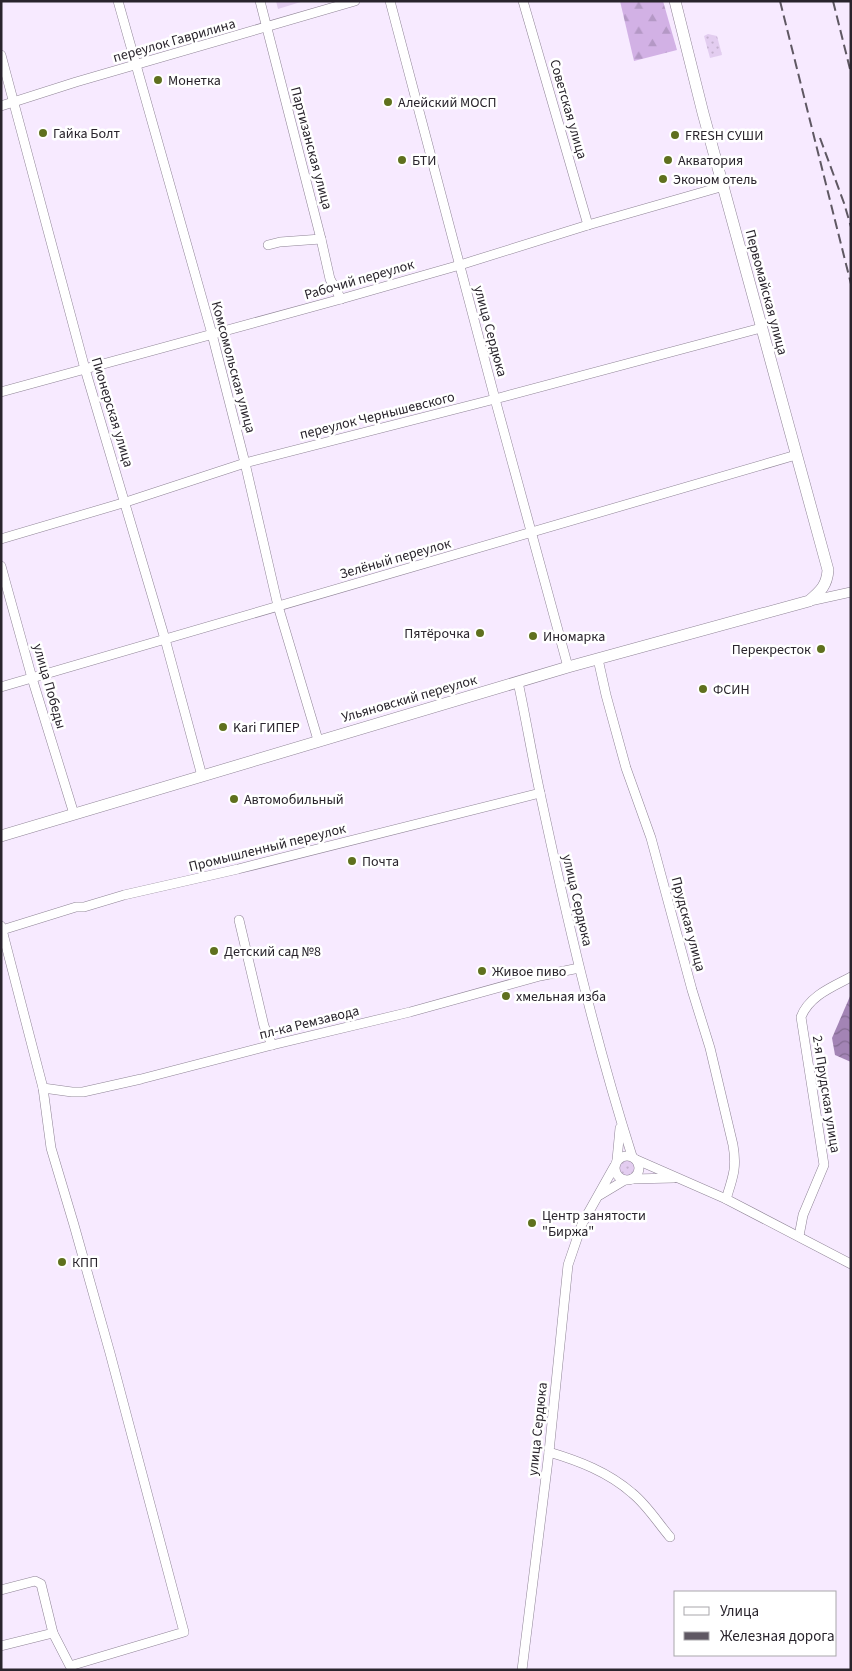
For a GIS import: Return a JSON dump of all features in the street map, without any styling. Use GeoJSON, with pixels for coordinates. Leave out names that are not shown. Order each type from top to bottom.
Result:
{"type":"FeatureCollection","features":[{"type":"Feature","properties":{"kind":"main road","name":"Первомайская улица"},"geometry":{"type":"LineString","coordinates":[[675,1],[703,113],[828,570],[827,581],[823,589]]}},
{"type":"Feature","properties":{"kind":"main road","name":"Ульяновский переулок"},"geometry":{"type":"LineString","coordinates":[[1,836],[568,667],[809,601],[823,589]]}},
{"type":"Feature","properties":{"kind":"street","name":"Комсомольская улица"},"geometry":{"type":"LineString","coordinates":[[118,1],[212,334],[245,463],[278,606],[318,740]]}},
{"type":"Feature","properties":{"kind":"street","name":"Партизанская улица"},"geometry":{"type":"LineString","coordinates":[[260,1],[330,279],[341,299]]}},
{"type":"Feature","properties":{"kind":"street","name":"переулок Гаврилина"},"geometry":{"type":"LineString","coordinates":[[1,106],[355,1]]}},
{"type":"Feature","properties":{"kind":"street","name":"улица Сердюка"},"geometry":{"type":"LineString","coordinates":[[390,1],[568,667]]}},
{"type":"Feature","properties":{"kind":"street","name":"Советская улица"},"geometry":{"type":"LineString","coordinates":[[524,1],[588,225]]}},
{"type":"Feature","properties":{"kind":"street","name":"Пионерская улица"},"geometry":{"type":"LineString","coordinates":[[1,56],[85,369],[166,639],[202,776]]}},
{"type":"Feature","properties":{"kind":"street","name":"Рабочий переулок"},"geometry":{"type":"LineString","coordinates":[[1,392],[341,299],[724,186]]}},
{"type":"Feature","properties":{"kind":"street"},"geometry":{"type":"LineString","coordinates":[[268,245],[280,242],[321,239]]}},
{"type":"Feature","properties":{"kind":"street","name":"переулок Чернышевского"},"geometry":{"type":"LineString","coordinates":[[1,539],[126,502],[245,463],[762,328]]}},
{"type":"Feature","properties":{"kind":"street","name":"Зелёный переулок"},"geometry":{"type":"LineString","coordinates":[[1,687],[796,455]]}},
{"type":"Feature","properties":{"kind":"street","name":"улица Победы"},"geometry":{"type":"LineString","coordinates":[[1,566],[32,678],[74,814]]}},
{"type":"Feature","properties":{"kind":"street"},"geometry":{"type":"LineString","coordinates":[[809,601],[851,592]]}},
{"type":"Feature","properties":{"kind":"street","name":"Прудская улица"},"geometry":{"type":"LineString","coordinates":[[598,659],[626,768],[651,838],[692,990],[710,1048],[729,1127],[736,1161],[726,1199]]}},
{"type":"Feature","properties":{"kind":"street","name":"улица Сердюка"},"geometry":{"type":"LineString","coordinates":[[518,682],[540,793],[579,968],[621,1122],[634,1158]]}},
{"type":"Feature","properties":{"kind":"street","name":"Промышленный переулок"},"geometry":{"type":"LineString","coordinates":[[2,928],[76,907],[84,907],[540,793]]}},
{"type":"Feature","properties":{"kind":"street"},"geometry":{"type":"LineString","coordinates":[[239,920],[264,1026],[272,1045]]}},
{"type":"Feature","properties":{"kind":"street"},"geometry":{"type":"LineString","coordinates":[[1,1590],[35,1581],[41,1584],[53,1633],[70,1666],[184,1632],[107,1344],[74,1225],[50,1148],[43,1088],[2,928]]}},
{"type":"Feature","properties":{"kind":"street","name":"пл-ка Ремзавода"},"geometry":{"type":"LineString","coordinates":[[43,1088],[83,1092],[410,1012],[540,976],[579,968]]}},
{"type":"Feature","properties":{"kind":"street","name":"2-я Прудская улица"},"geometry":{"type":"LineString","coordinates":[[799,1236],[803,1215],[824,1164],[801,1016],[810,1002],[823,992],[851,977]]}},
{"type":"Feature","properties":{"kind":"street"},"geometry":{"type":"LineString","coordinates":[[621,1122],[616,1163],[619,1177],[629,1179],[680,1178]]}},
{"type":"Feature","properties":{"kind":"street"},"geometry":{"type":"LineString","coordinates":[[616,1163],[624,1156],[634,1158],[726,1199],[851,1264]]}},
{"type":"Feature","properties":{"kind":"street"},"geometry":{"type":"LineString","coordinates":[[597,1197],[629,1179],[639,1171],[634,1158]]}},
{"type":"Feature","properties":{"kind":"street","name":"улица Сердюка"},"geometry":{"type":"LineString","coordinates":[[522,1670],[549,1452],[568,1265],[582,1224],[616,1163]]}},
{"type":"Feature","properties":{"kind":"street"},"geometry":{"type":"LineString","coordinates":[[549,1452],[590,1466],[633,1493],[670,1537]]}},
{"type":"Feature","properties":{"kind":"street"},"geometry":{"type":"LineString","coordinates":[[1,1646],[53,1633]]}},
{"type":"Feature","properties":{"kind":"shaded area"},"geometry":{"type":"Polygon","coordinates":[[[276,1],[304,1],[278,9],[276,1]]]}},
{"type":"Feature","properties":{"kind":"shaded area"},"geometry":{"type":"Polygon","coordinates":[[[708,34],[717,36],[722,55],[710,58],[704,36],[708,34]]]}},
{"type":"Feature","properties":{"kind":"shaded area"},"geometry":{"type":"Polygon","coordinates":[[[627,1160],[635,1168],[627,1176],[619,1168],[627,1160]]]}},
{"type":"Feature","properties":{"kind":"green space"},"geometry":{"type":"Polygon","coordinates":[[[620,1],[663,1],[677,50],[634,61],[620,1]]]}},
{"type":"Feature","properties":{"kind":"water"},"geometry":{"type":"Polygon","coordinates":[[[851,994],[851,1062],[835,1055],[832,1038],[851,994]]]}},
{"type":"Feature","properties":{"kind":"railway"},"geometry":{"type":"LineString","coordinates":[[780,1],[851,284]]}},
{"type":"Feature","properties":{"kind":"railway"},"geometry":{"type":"LineString","coordinates":[[833,1],[851,73]]}},
{"type":"Feature","properties":{"kind":"railway"},"geometry":{"type":"LineString","coordinates":[[820,138],[851,227]]}},
{"type":"Feature","properties":{"kind":"place","name":"Монетка"},"geometry":{"type":"Point","coordinates":[158,80]}},
{"type":"Feature","properties":{"kind":"place","name":"Алейский МОСП"},"geometry":{"type":"Point","coordinates":[388,102]}},
{"type":"Feature","properties":{"kind":"place","name":"Гайка Болт"},"geometry":{"type":"Point","coordinates":[43,133]}},
{"type":"Feature","properties":{"kind":"place","name":"FRESH СУШИ"},"geometry":{"type":"Point","coordinates":[675,135]}},
{"type":"Feature","properties":{"kind":"place","name":"БТИ"},"geometry":{"type":"Point","coordinates":[402,160]}},
{"type":"Feature","properties":{"kind":"place","name":"Акватория"},"geometry":{"type":"Point","coordinates":[668,160]}},
{"type":"Feature","properties":{"kind":"place","name":"Эконом отель"},"geometry":{"type":"Point","coordinates":[663,179]}},
{"type":"Feature","properties":{"kind":"place","name":"Пятёрочка"},"geometry":{"type":"Point","coordinates":[480,633]}},
{"type":"Feature","properties":{"kind":"place","name":"Иномарка"},"geometry":{"type":"Point","coordinates":[533,636]}},
{"type":"Feature","properties":{"kind":"place","name":"Перекресток"},"geometry":{"type":"Point","coordinates":[821,649]}},
{"type":"Feature","properties":{"kind":"place","name":"ФСИН"},"geometry":{"type":"Point","coordinates":[703,689]}},
{"type":"Feature","properties":{"kind":"place","name":"Kari ГИПЕР"},"geometry":{"type":"Point","coordinates":[223,727]}},
{"type":"Feature","properties":{"kind":"place","name":"Автомобильный"},"geometry":{"type":"Point","coordinates":[234,799]}},
{"type":"Feature","properties":{"kind":"place","name":"Почта"},"geometry":{"type":"Point","coordinates":[352,861]}},
{"type":"Feature","properties":{"kind":"place","name":"Детский сад №8"},"geometry":{"type":"Point","coordinates":[214,951]}},
{"type":"Feature","properties":{"kind":"place","name":"Живое пиво"},"geometry":{"type":"Point","coordinates":[482,971]}},
{"type":"Feature","properties":{"kind":"place","name":"хмельная изба"},"geometry":{"type":"Point","coordinates":[506,996]}},
{"type":"Feature","properties":{"kind":"place","name":"Центр занятости \"Биржа\""},"geometry":{"type":"Point","coordinates":[532,1223]}},
{"type":"Feature","properties":{"kind":"place","name":"КПП"},"geometry":{"type":"Point","coordinates":[62,1262]}}]}
